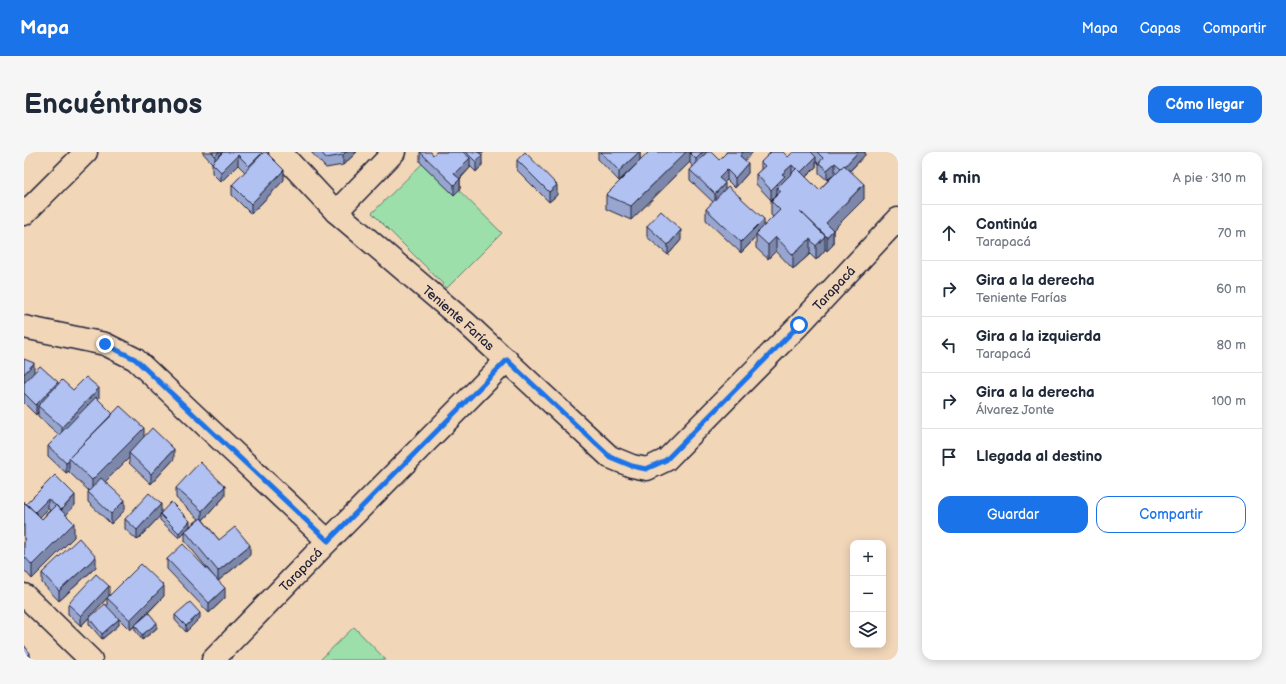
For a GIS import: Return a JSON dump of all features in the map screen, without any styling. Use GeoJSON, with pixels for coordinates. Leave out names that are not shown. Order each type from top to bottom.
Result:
{"type":"FeatureCollection","features":[{"type":"Feature","properties":{"kind":"street","name":"Teniente Farías"},"geometry":{"type":"LineString","coordinates":[[280,152],[336,212],[465,322],[610,457],[632,466],[646,469]]}},
{"type":"Feature","properties":{"kind":"street"},"geometry":{"type":"LineString","coordinates":[[336,212],[394,152]]}},
{"type":"Feature","properties":{"kind":"street"},"geometry":{"type":"LineString","coordinates":[[24,214],[81,153]]}},
{"type":"Feature","properties":{"kind":"street","name":"Tarapacá"},"geometry":{"type":"LineString","coordinates":[[646,469],[666,460],[799,325],[898,219]]}},
{"type":"Feature","properties":{"kind":"street"},"geometry":{"type":"LineString","coordinates":[[24,327],[105,344],[135,359],[328,541]]}},
{"type":"Feature","properties":{"kind":"street","name":"Tarapacá"},"geometry":{"type":"LineString","coordinates":[[213,660],[507,360]]}},
{"type":"Feature","properties":{"kind":"street"},"geometry":{"type":"LineString","coordinates":[[24,595],[91,660]]}},
{"type":"Feature","properties":{"kind":"green space"},"geometry":{"type":"Polygon","coordinates":[[[427,159],[502,233],[447,288],[372,213],[427,159]]]}},
{"type":"Feature","properties":{"kind":"green space"},"geometry":{"type":"Polygon","coordinates":[[[354,627],[386,660],[320,660],[354,627]]]}},
{"type":"Feature","properties":{"kind":"building"},"geometry":{"type":"Polygon","coordinates":[[[212,152],[219,152],[215,156],[212,152]]]}},
{"type":"Feature","properties":{"kind":"building"},"geometry":{"type":"Polygon","coordinates":[[[223,152],[262,153],[249,166],[238,155],[221,172],[212,163],[223,152]]]}},
{"type":"Feature","properties":{"kind":"building"},"geometry":{"type":"Polygon","coordinates":[[[264,152],[266,152],[284,170],[251,204],[232,185],[264,152]]]}},
{"type":"Feature","properties":{"kind":"building"},"geometry":{"type":"Polygon","coordinates":[[[321,152],[346,152],[343,155],[326,158],[321,152]]]}},
{"type":"Feature","properties":{"kind":"building"},"geometry":{"type":"Polygon","coordinates":[[[420,152],[431,152],[433,155],[436,152],[463,152],[470,158],[454,174],[460,179],[454,185],[420,152]]]}},
{"type":"Feature","properties":{"kind":"building"},"geometry":{"type":"Polygon","coordinates":[[[466,152],[478,152],[482,155],[476,162],[466,152]]]}},
{"type":"Feature","properties":{"kind":"building"},"geometry":{"type":"Polygon","coordinates":[[[525,152],[557,185],[549,192],[517,160],[525,152]]]}},
{"type":"Feature","properties":{"kind":"building"},"geometry":{"type":"Polygon","coordinates":[[[601,152],[639,152],[619,171],[601,152]]]}},
{"type":"Feature","properties":{"kind":"building"},"geometry":{"type":"Polygon","coordinates":[[[649,152],[686,152],[631,206],[606,195],[649,152]]]}},
{"type":"Feature","properties":{"kind":"building"},"geometry":{"type":"Polygon","coordinates":[[[703,152],[696,159],[690,153],[703,152]]]}},
{"type":"Feature","properties":{"kind":"building"},"geometry":{"type":"Polygon","coordinates":[[[707,152],[711,152],[719,160],[727,152],[743,152],[740,156],[748,163],[735,178],[727,170],[719,178],[725,183],[715,194],[690,170],[707,152]]]}},
{"type":"Feature","properties":{"kind":"building"},"geometry":{"type":"Polygon","coordinates":[[[771,152],[783,152],[788,157],[793,152],[811,152],[816,157],[801,172],[792,165],[782,174],[785,176],[771,190],[756,174],[765,166],[761,162],[771,152]]]}},
{"type":"Feature","properties":{"kind":"building"},"geometry":{"type":"Polygon","coordinates":[[[817,152],[858,152],[845,166],[844,165],[841,168],[835,163],[827,170],[819,163],[823,158],[817,152]]]}},
{"type":"Feature","properties":{"kind":"building"},"geometry":{"type":"Polygon","coordinates":[[[844,165],[864,184],[826,223],[833,230],[827,237],[800,211],[825,236],[816,246],[810,239],[793,255],[776,237],[768,245],[756,234],[780,210],[771,201],[781,191],[777,188],[797,168],[819,190],[844,165]]]}},
{"type":"Feature","properties":{"kind":"building"},"geometry":{"type":"Polygon","coordinates":[[[728,186],[764,219],[741,242],[706,209],[728,186]]]}},
{"type":"Feature","properties":{"kind":"building"},"geometry":{"type":"Polygon","coordinates":[[[661,211],[681,230],[668,245],[647,226],[661,211]]]}},
{"type":"Feature","properties":{"kind":"building"},"geometry":{"type":"Polygon","coordinates":[[[24,359],[34,363],[24,374],[24,359]]]}},
{"type":"Feature","properties":{"kind":"building"},"geometry":{"type":"Polygon","coordinates":[[[40,366],[58,382],[36,405],[24,393],[24,383],[40,366]]]}},
{"type":"Feature","properties":{"kind":"building"},"geometry":{"type":"Polygon","coordinates":[[[86,377],[99,388],[62,427],[38,406],[62,380],[73,390],[86,377]]]}},
{"type":"Feature","properties":{"kind":"building"},"geometry":{"type":"Polygon","coordinates":[[[96,397],[113,414],[69,458],[69,461],[66,463],[48,446],[96,397]]]}},
{"type":"Feature","properties":{"kind":"building"},"geometry":{"type":"Polygon","coordinates":[[[120,406],[144,428],[92,480],[69,458],[120,406]]]}},
{"type":"Feature","properties":{"kind":"building"},"geometry":{"type":"Polygon","coordinates":[[[152,428],[174,449],[151,474],[129,453],[152,428]]]}},
{"type":"Feature","properties":{"kind":"building"},"geometry":{"type":"Polygon","coordinates":[[[200,462],[225,486],[202,511],[176,488],[200,462]]]}},
{"type":"Feature","properties":{"kind":"building"},"geometry":{"type":"Polygon","coordinates":[[[55,475],[75,495],[61,510],[48,499],[35,512],[26,504],[55,475]]]}},
{"type":"Feature","properties":{"kind":"building"},"geometry":{"type":"Polygon","coordinates":[[[101,478],[125,500],[111,514],[88,492],[101,478]]]}},
{"type":"Feature","properties":{"kind":"building"},"geometry":{"type":"Polygon","coordinates":[[[149,493],[161,504],[137,530],[125,519],[149,493]]]}},
{"type":"Feature","properties":{"kind":"building"},"geometry":{"type":"Polygon","coordinates":[[[171,502],[190,521],[179,533],[160,514],[171,502]]]}},
{"type":"Feature","properties":{"kind":"building"},"geometry":{"type":"Polygon","coordinates":[[[26,503],[42,519],[56,505],[74,523],[32,565],[24,556],[24,542],[26,540],[24,538],[24,505],[26,503]]]}},
{"type":"Feature","properties":{"kind":"building"},"geometry":{"type":"Polygon","coordinates":[[[201,518],[219,540],[235,527],[250,545],[218,571],[185,531],[201,518]]]}},
{"type":"Feature","properties":{"kind":"building"},"geometry":{"type":"Polygon","coordinates":[[[79,538],[96,557],[59,591],[42,573],[79,538]]]}},
{"type":"Feature","properties":{"kind":"building"},"geometry":{"type":"Polygon","coordinates":[[[183,544],[225,588],[209,603],[167,559],[183,544]]]}},
{"type":"Feature","properties":{"kind":"building"},"geometry":{"type":"Polygon","coordinates":[[[141,564],[164,586],[130,620],[107,598],[141,564]]]}},
{"type":"Feature","properties":{"kind":"building"},"geometry":{"type":"Polygon","coordinates":[[[96,574],[109,586],[81,616],[68,604],[96,574]]]}},
{"type":"Feature","properties":{"kind":"building"},"geometry":{"type":"Polygon","coordinates":[[[190,602],[200,613],[186,626],[175,615],[190,602]]]}},
{"type":"Feature","properties":{"kind":"building"},"geometry":{"type":"Polygon","coordinates":[[[105,604],[119,619],[102,634],[89,618],[105,604]]]}},
{"type":"Feature","properties":{"kind":"building"},"geometry":{"type":"Polygon","coordinates":[[[149,613],[157,623],[142,635],[135,625],[149,613]]]}},
{"type":"Feature","properties":{"kind":"building"},"geometry":{"type":"Polygon","coordinates":[[[24,645],[30,653],[24,658],[24,645]]]}},
{"type":"Feature","properties":{"kind":"route"},"geometry":{"type":"LineString","coordinates":[[105,344],[135,359],[328,541],[507,360],[610,457],[632,466],[646,469],[666,460],[799,325]]}}]}
